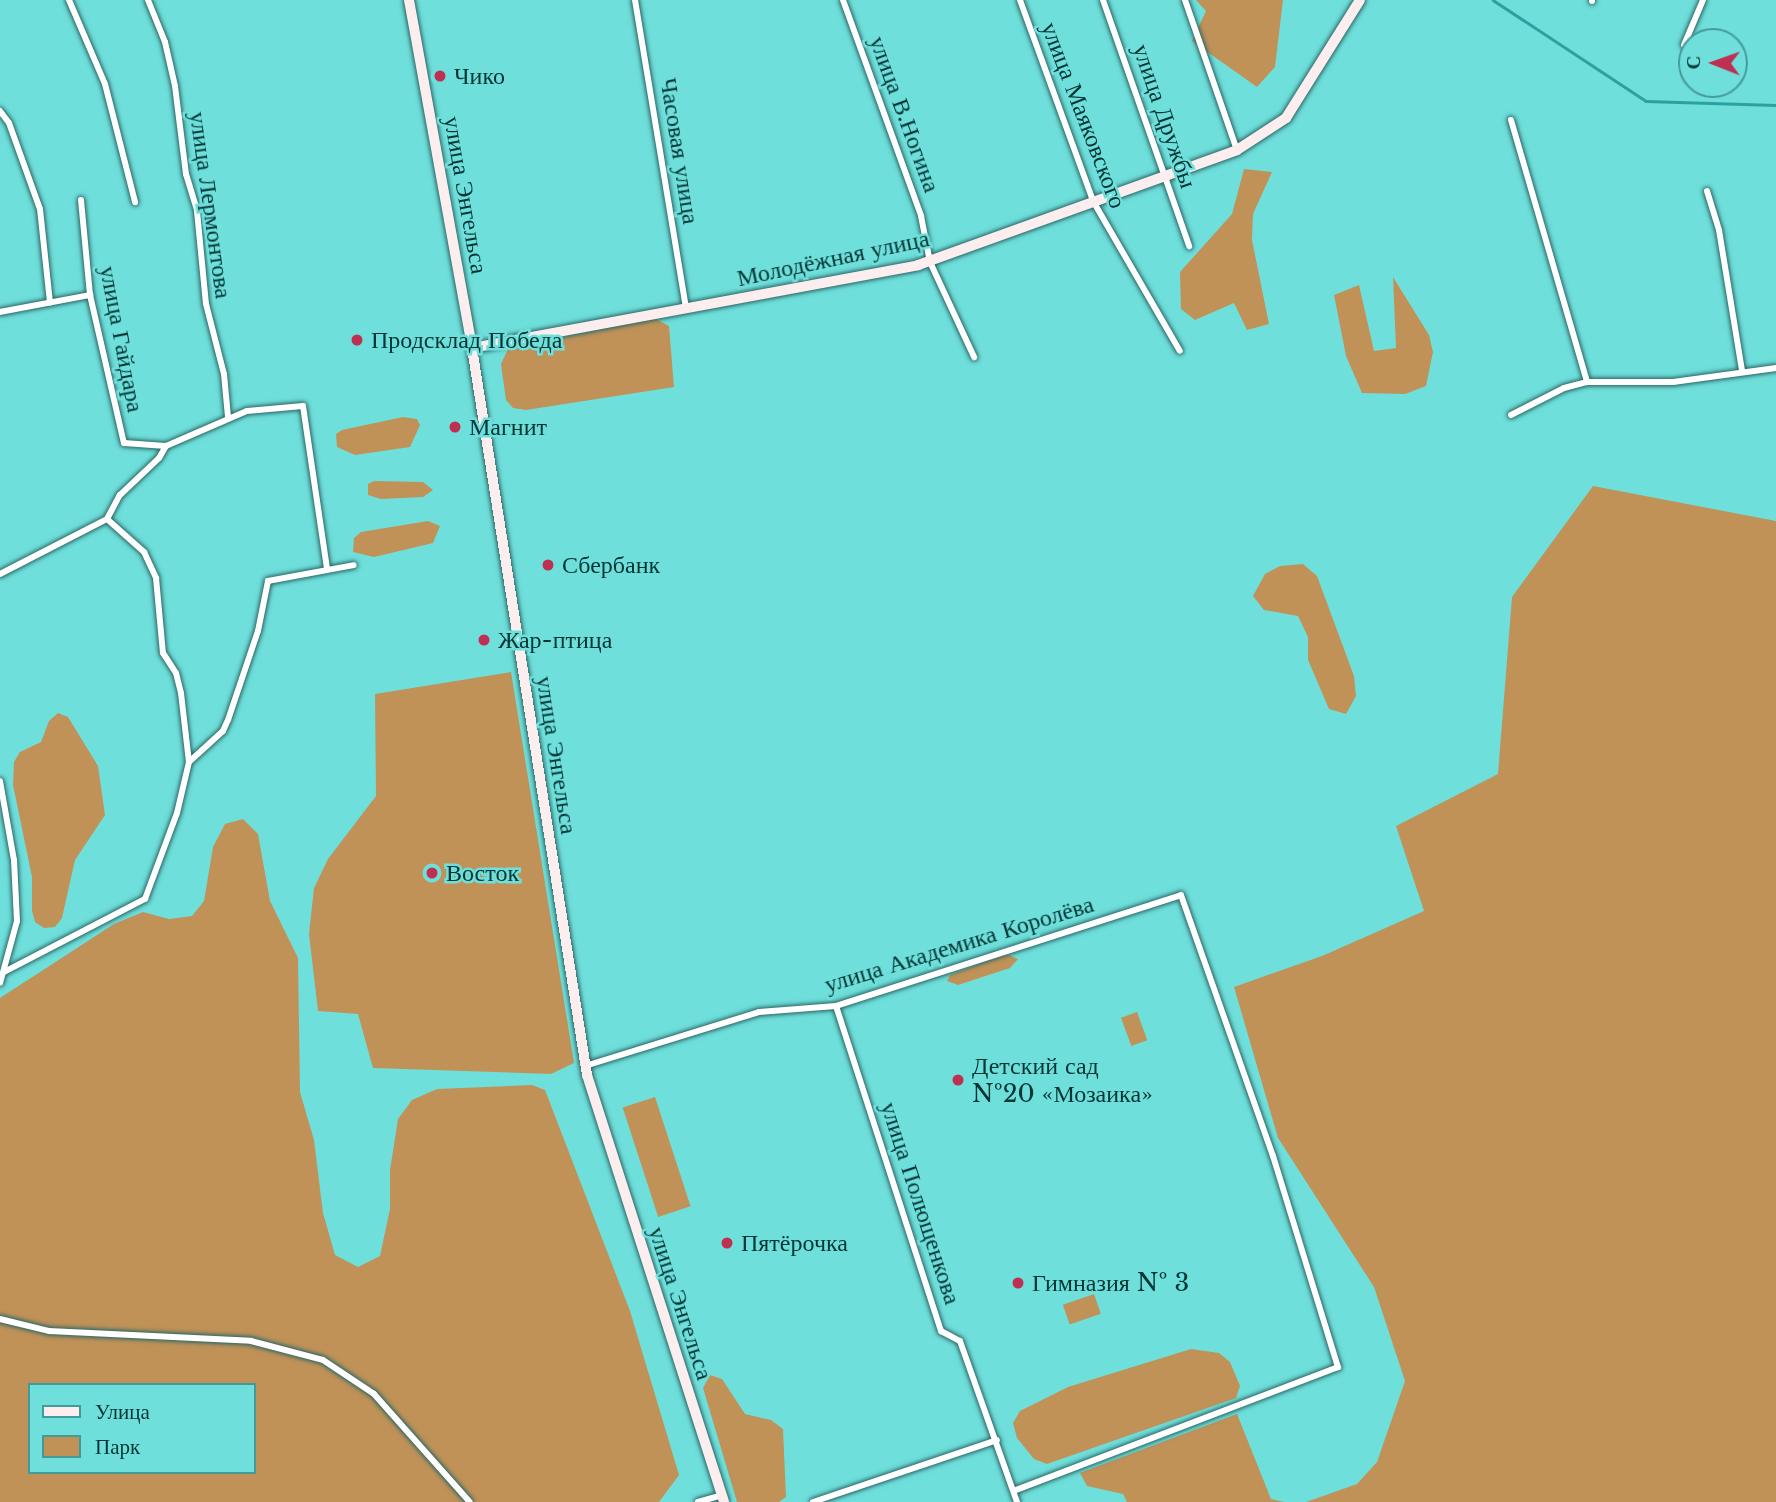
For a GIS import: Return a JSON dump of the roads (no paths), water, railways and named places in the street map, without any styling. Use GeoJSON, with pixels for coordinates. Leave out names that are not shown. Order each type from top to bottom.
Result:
{"type":"FeatureCollection","features":[{"type":"Feature","properties":{"kind":"main road","name":"улица Энгельса"},"geometry":{"type":"LineString","coordinates":[[409,0],[472,348],[585,1066],[723,1498]]}},
{"type":"Feature","properties":{"kind":"main road","name":"Молодёжная улица"},"geometry":{"type":"LineString","coordinates":[[472,348],[930,262],[1237,150],[1272,130],[1298,103],[1360,0]]}},
{"type":"Feature","properties":{"kind":"street"},"geometry":{"type":"LineString","coordinates":[[69,0],[105,84],[135,202]]}},
{"type":"Feature","properties":{"kind":"street","name":"улица Лермонтова"},"geometry":{"type":"LineString","coordinates":[[148,0],[165,42],[175,86],[186,174],[197,211],[206,304],[224,374],[228,417]]}},
{"type":"Feature","properties":{"kind":"street","name":"Часовая улица"},"geometry":{"type":"LineString","coordinates":[[635,0],[686,309]]}},
{"type":"Feature","properties":{"kind":"street","name":"улица В.Ногина"},"geometry":{"type":"LineString","coordinates":[[843,0],[921,216],[930,262],[974,357]]}},
{"type":"Feature","properties":{"kind":"street","name":"улица Маяковского"},"geometry":{"type":"LineString","coordinates":[[1020,0],[1093,201],[1180,351]]}},
{"type":"Feature","properties":{"kind":"street","name":"улица Дружбы"},"geometry":{"type":"LineString","coordinates":[[1103,0],[1189,246]]}},
{"type":"Feature","properties":{"kind":"street"},"geometry":{"type":"LineString","coordinates":[[1185,0],[1237,150]]}},
{"type":"Feature","properties":{"kind":"street"},"geometry":{"type":"LineString","coordinates":[[1691,28],[1703,0]]}},
{"type":"Feature","properties":{"kind":"street"},"geometry":{"type":"LineString","coordinates":[[0,111],[9,123],[40,209],[50,302]]}},
{"type":"Feature","properties":{"kind":"street"},"geometry":{"type":"LineString","coordinates":[[1511,120],[1570,311],[1587,382]]}},
{"type":"Feature","properties":{"kind":"street"},"geometry":{"type":"LineString","coordinates":[[1706,191],[1719,230],[1742,371]]}},
{"type":"Feature","properties":{"kind":"street","name":"улица Гайдара"},"geometry":{"type":"LineString","coordinates":[[81,200],[90,295],[124,443],[166,446]]}},
{"type":"Feature","properties":{"kind":"street"},"geometry":{"type":"LineString","coordinates":[[0,312],[90,295]]}},
{"type":"Feature","properties":{"kind":"street"},"geometry":{"type":"LineString","coordinates":[[1511,415],[1564,388],[1587,382],[1673,382],[1776,368]]}},
{"type":"Feature","properties":{"kind":"street","name":"улица Гайдара"},"geometry":{"type":"LineString","coordinates":[[107,519],[120,495],[166,446],[228,417],[303,406],[327,568]]}},
{"type":"Feature","properties":{"kind":"street"},"geometry":{"type":"LineString","coordinates":[[0,575],[107,519],[144,552],[156,578],[163,653],[176,673],[181,693],[189,762],[177,813],[145,899],[4,972]]}},
{"type":"Feature","properties":{"kind":"street"},"geometry":{"type":"LineString","coordinates":[[189,762],[223,731],[228,720],[258,631],[268,581],[354,565]]}},
{"type":"Feature","properties":{"kind":"street"},"geometry":{"type":"LineString","coordinates":[[0,780],[14,860],[17,921],[0,983]]}},
{"type":"Feature","properties":{"kind":"street","name":"улица Академика Королёва"},"geometry":{"type":"LineString","coordinates":[[585,1066],[759,1012],[836,1006],[1181,895],[1272,1156],[1338,1367],[1014,1491]]}},
{"type":"Feature","properties":{"kind":"street","name":"улица Полющенкова"},"geometry":{"type":"LineString","coordinates":[[836,1006],[941,1331],[960,1341],[1017,1502]]}},
{"type":"Feature","properties":{"kind":"street"},"geometry":{"type":"LineString","coordinates":[[0,1319],[49,1331],[251,1341],[323,1360],[374,1394],[470,1502]]}},
{"type":"Feature","properties":{"kind":"street"},"geometry":{"type":"LineString","coordinates":[[813,1502],[997,1440]]}},
{"type":"Feature","properties":{"kind":"street"},"geometry":{"type":"LineString","coordinates":[[698,1502],[723,1498]]}},
{"type":"Feature","properties":{"kind":"waterway"},"geometry":{"type":"LineString","coordinates":[[1493,0],[1646,101],[1776,105]]}},
{"type":"Feature","properties":{"kind":"place","name":"Чико"},"geometry":{"type":"Point","coordinates":[440,76]}},
{"type":"Feature","properties":{"kind":"place","name":"Продсклад Победа"},"geometry":{"type":"Point","coordinates":[357,340]}},
{"type":"Feature","properties":{"kind":"place","name":"Магнит"},"geometry":{"type":"Point","coordinates":[455,427]}},
{"type":"Feature","properties":{"kind":"place","name":"Сбербанк"},"geometry":{"type":"Point","coordinates":[548,565]}},
{"type":"Feature","properties":{"kind":"place","name":"Жар-птица"},"geometry":{"type":"Point","coordinates":[484,640]}},
{"type":"Feature","properties":{"kind":"place","name":"Восток"},"geometry":{"type":"Point","coordinates":[432,873]}},
{"type":"Feature","properties":{"kind":"place","name":"Детский сад №20 «Мозаика»"},"geometry":{"type":"Point","coordinates":[958,1080]}},
{"type":"Feature","properties":{"kind":"place","name":"Пятёрочка"},"geometry":{"type":"Point","coordinates":[727,1243]}},
{"type":"Feature","properties":{"kind":"place","name":"Гимназия № 3"},"geometry":{"type":"Point","coordinates":[1018,1283]}}]}
